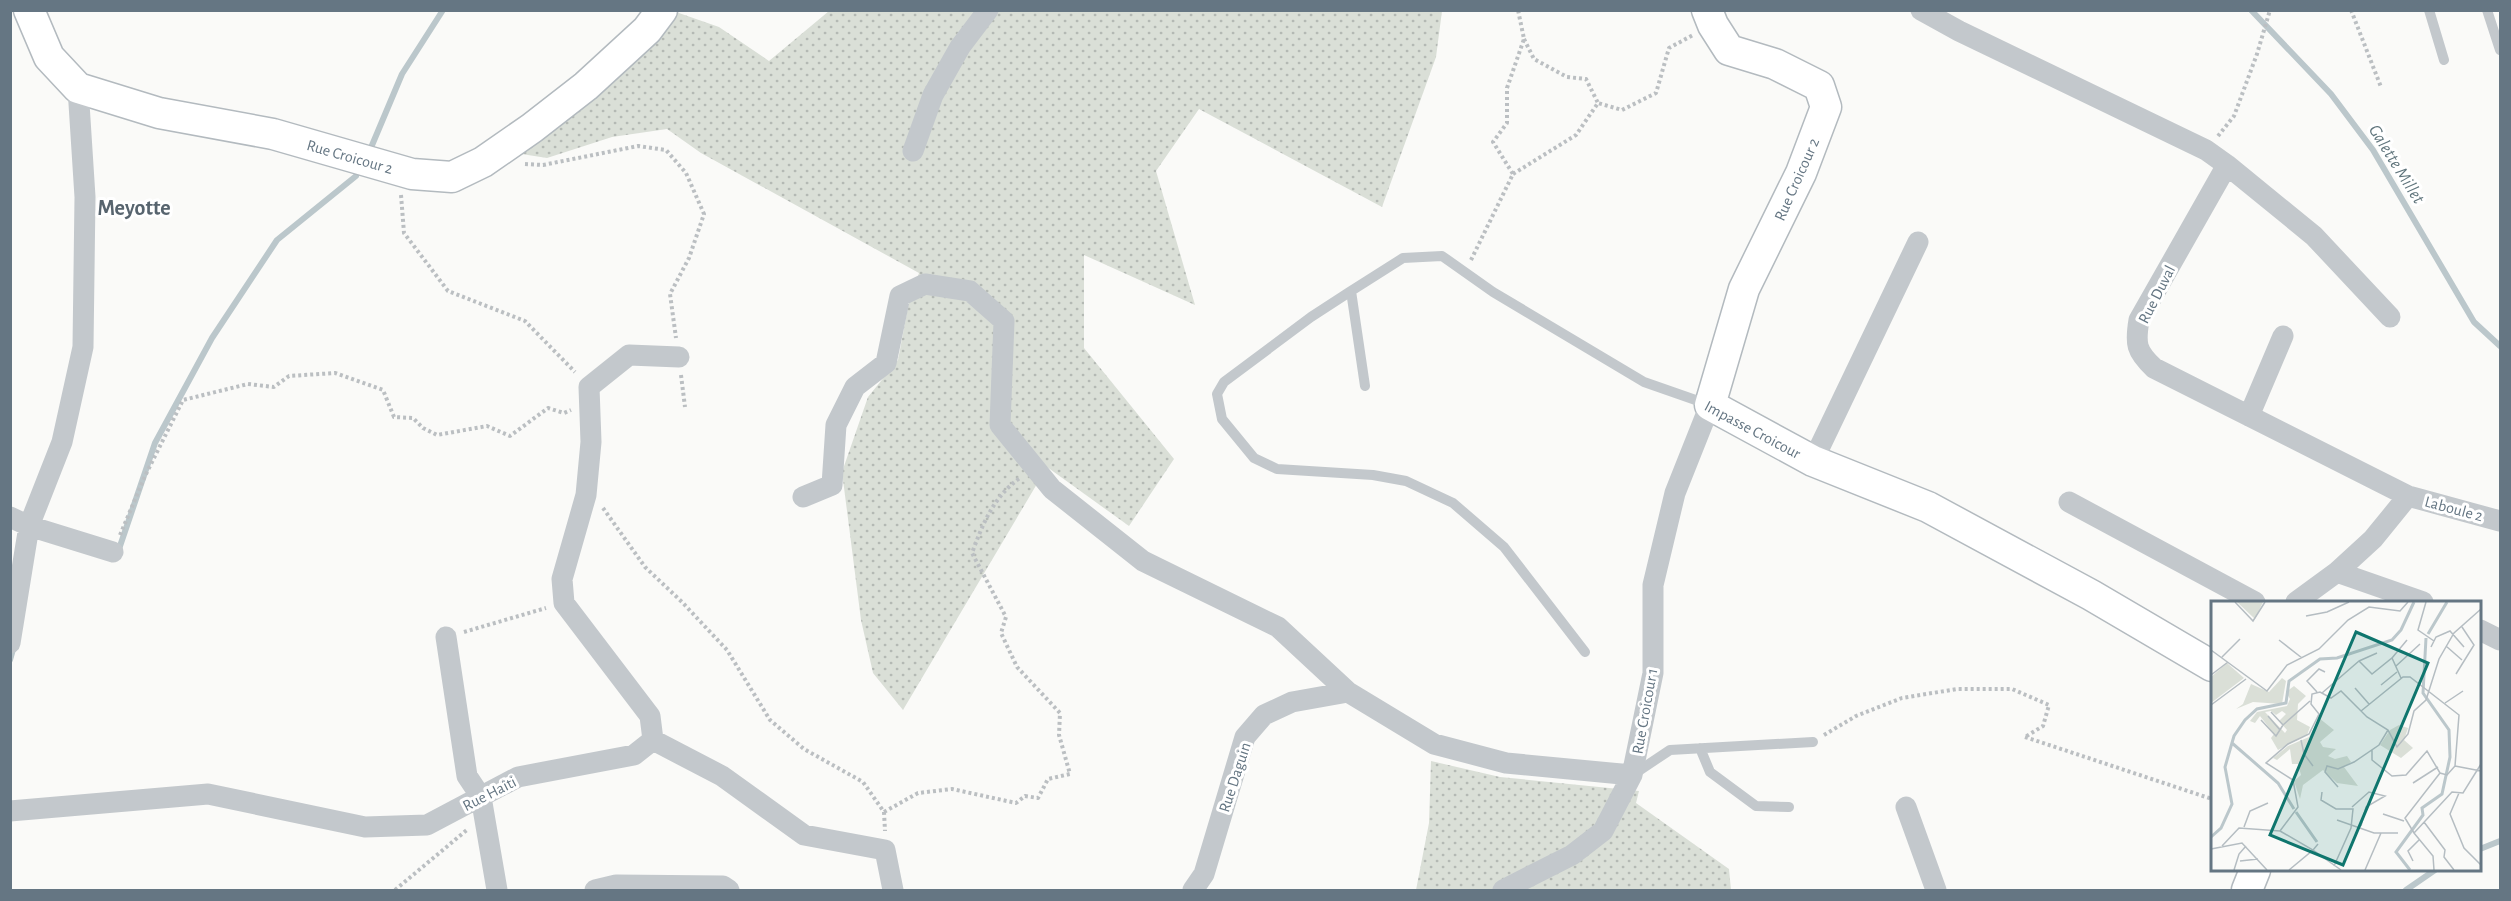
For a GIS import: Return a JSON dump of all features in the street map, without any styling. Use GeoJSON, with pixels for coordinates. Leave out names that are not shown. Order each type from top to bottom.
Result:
{"type":"FeatureCollection","features":[{"type":"Feature","properties":{"kind":"street","name":"Rue Croicour 2"},"geometry":{"type":"LineString","coordinates":[[29,10],[49,57],[78,88],[159,113],[273,134],[412,174],[452,177],[483,162],[586,86],[647,30],[662,10]]}},
{"type":"Feature","properties":{"kind":"street"},"geometry":{"type":"LineString","coordinates":[[913,151],[933,95],[960,47],[988,10]]}},
{"type":"Feature","properties":{"kind":"street"},"geometry":{"type":"LineString","coordinates":[[1921,10],[1959,31],[2206,150],[2314,236],[2390,317]]}},
{"type":"Feature","properties":{"kind":"street","name":"Rue Croicour 2"},"geometry":{"type":"LineString","coordinates":[[1710,18],[1729,50],[1775,64],[1820,86],[1826,106],[1801,173],[1744,289],[1710,405]]}},
{"type":"Feature","properties":{"kind":"street"},"geometry":{"type":"LineString","coordinates":[[10,643],[20,521],[62,442],[83,347],[84,197],[78,88]]}},
{"type":"Feature","properties":{"kind":"street","name":"Rue Duval"},"geometry":{"type":"LineString","coordinates":[[2227,165],[2139,320],[2136,339],[2140,355],[2154,368],[2409,496]]}},
{"type":"Feature","properties":{"kind":"street"},"geometry":{"type":"LineString","coordinates":[[1813,461],[1918,242]]}},
{"type":"Feature","properties":{"kind":"street"},"geometry":{"type":"LineString","coordinates":[[803,497],[832,485],[836,425],[855,387],[886,363],[900,296],[925,284],[970,291],[1004,321],[1000,425],[1052,489],[1143,561],[1278,627],[1348,692],[1434,744],[1506,763],[1632,775]]}},
{"type":"Feature","properties":{"kind":"street"},"geometry":{"type":"LineString","coordinates":[[2249,416],[2283,336]]}},
{"type":"Feature","properties":{"kind":"street"},"geometry":{"type":"LineString","coordinates":[[679,357],[629,355],[589,394],[591,442],[586,495],[562,579],[564,603],[650,716],[652,740],[722,776],[804,835],[885,850],[893,891]]}},
{"type":"Feature","properties":{"kind":"street","name":"Impasse Croicour"},"geometry":{"type":"LineString","coordinates":[[1710,405],[1813,461],[1928,507],[2091,595],[2211,665]]}},
{"type":"Feature","properties":{"kind":"street","name":"Rue Croicour 1"},"geometry":{"type":"LineString","coordinates":[[1503,891],[1572,855],[1603,831],[1632,775],[1653,673],[1653,585],[1675,494],[1710,405]]}},
{"type":"Feature","properties":{"kind":"street"},"geometry":{"type":"LineString","coordinates":[[2298,601],[2337,572],[2373,539],[2409,496]]}},
{"type":"Feature","properties":{"kind":"street","name":"Laboule 2"},"geometry":{"type":"LineString","coordinates":[[2409,496],[2500,521]]}},
{"type":"Feature","properties":{"kind":"street"},"geometry":{"type":"LineString","coordinates":[[2069,502],[2251,601]]}},
{"type":"Feature","properties":{"kind":"street"},"geometry":{"type":"LineString","coordinates":[[20,521],[113,552]]}},
{"type":"Feature","properties":{"kind":"street"},"geometry":{"type":"LineString","coordinates":[[2337,572],[2417,601]]}},
{"type":"Feature","properties":{"kind":"street"},"geometry":{"type":"LineString","coordinates":[[2481,630],[2500,640]]}},
{"type":"Feature","properties":{"kind":"street"},"geometry":{"type":"LineString","coordinates":[[446,637],[467,776],[483,806],[497,891]]}},
{"type":"Feature","properties":{"kind":"street","name":"Rue Daguin"},"geometry":{"type":"LineString","coordinates":[[1193,891],[1204,874],[1245,737],[1264,715],[1292,702],[1348,692]]}},
{"type":"Feature","properties":{"kind":"street","name":"Rue Haïti"},"geometry":{"type":"LineString","coordinates":[[10,811],[208,794],[364,826],[427,825],[483,806],[518,777],[634,756],[652,740]]}},
{"type":"Feature","properties":{"kind":"street"},"geometry":{"type":"LineString","coordinates":[[1906,807],[1936,891]]}},
{"type":"Feature","properties":{"kind":"street"},"geometry":{"type":"LineString","coordinates":[[2247,891],[2255,871]]}},
{"type":"Feature","properties":{"kind":"street"},"geometry":{"type":"LineString","coordinates":[[595,891],[616,885],[723,886],[729,891]]}},
{"type":"Feature","properties":{"kind":"lane"},"geometry":{"type":"LineString","coordinates":[[2429,10],[2444,60]]}},
{"type":"Feature","properties":{"kind":"lane"},"geometry":{"type":"LineString","coordinates":[[2487,10],[2500,50]]}},
{"type":"Feature","properties":{"kind":"lane","name":"Impasse Croicour"},"geometry":{"type":"LineString","coordinates":[[1585,652],[1504,547],[1453,504],[1406,481],[1372,475],[1278,469],[1254,458],[1222,419],[1217,394],[1224,382],[1311,317],[1403,258],[1442,256],[1493,292],[1644,382],[1710,405]]}},
{"type":"Feature","properties":{"kind":"lane"},"geometry":{"type":"LineString","coordinates":[[1351,291],[1365,386]]}},
{"type":"Feature","properties":{"kind":"lane"},"geometry":{"type":"LineString","coordinates":[[1632,775],[1670,750],[1812,742]]}},
{"type":"Feature","properties":{"kind":"lane"},"geometry":{"type":"LineString","coordinates":[[1700,748],[1710,772],[1756,806],[1789,807]]}},
{"type":"Feature","properties":{"kind":"path"},"geometry":{"type":"LineString","coordinates":[[1518,10],[1524,39],[1534,60],[1567,77],[1586,79],[1598,103],[1622,110],[1656,93],[1669,48],[1710,18]]}},
{"type":"Feature","properties":{"kind":"path"},"geometry":{"type":"LineString","coordinates":[[2206,150],[2234,116],[2257,54],[2270,10]]}},
{"type":"Feature","properties":{"kind":"path"},"geometry":{"type":"LineString","coordinates":[[2351,10],[2381,87]]}},
{"type":"Feature","properties":{"kind":"path"},"geometry":{"type":"LineString","coordinates":[[1513,174],[1493,142],[1507,123],[1506,88],[1524,39]]}},
{"type":"Feature","properties":{"kind":"path"},"geometry":{"type":"LineString","coordinates":[[1465,272],[1513,174],[1576,135],[1598,103]]}},
{"type":"Feature","properties":{"kind":"path"},"geometry":{"type":"LineString","coordinates":[[483,162],[543,165],[638,146],[666,150],[686,173],[704,214],[689,258],[670,294],[685,407]]}},
{"type":"Feature","properties":{"kind":"path"},"geometry":{"type":"LineString","coordinates":[[113,552],[145,476],[183,400],[248,384],[274,387],[289,376],[335,373],[383,390],[394,417],[413,418],[423,428],[437,435],[487,426],[510,436],[548,408],[564,413],[589,394],[525,321],[448,291],[404,232],[399,170]]}},
{"type":"Feature","properties":{"kind":"path"},"geometry":{"type":"LineString","coordinates":[[884,812],[918,793],[952,789],[1016,803],[1025,796],[1038,798],[1048,779],[1070,774],[1059,735],[1060,713],[1017,667],[1001,633],[1006,617],[972,553],[985,518],[1006,488],[1034,468]]}},
{"type":"Feature","properties":{"kind":"path"},"geometry":{"type":"LineString","coordinates":[[586,495],[607,512],[645,567],[727,650],[771,720],[804,748],[863,782],[884,812],[885,850]]}},
{"type":"Feature","properties":{"kind":"path"},"geometry":{"type":"LineString","coordinates":[[446,637],[564,603]]}},
{"type":"Feature","properties":{"kind":"path"},"geometry":{"type":"LineString","coordinates":[[1812,742],[1856,716],[1902,698],[1957,688],[2012,689],[2049,705],[2043,726],[2025,737],[2211,799]]}},
{"type":"Feature","properties":{"kind":"path"},"geometry":{"type":"LineString","coordinates":[[395,891],[483,806]]}},
{"type":"Feature","properties":{"kind":"shaded area"},"geometry":{"type":"Polygon","coordinates":[[[829,11],[1442,11],[1436,57],[1382,207],[1199,109],[1156,171],[1195,305],[1084,255],[1084,348],[1174,459],[1129,526],[1047,467],[903,710],[873,673],[861,620],[842,472],[868,397],[898,360],[909,302],[919,273],[701,153],[667,129],[612,137],[547,158],[509,152],[676,12],[719,27],[769,61],[829,11]]]}},
{"type":"Feature","properties":{"kind":"shaded area"},"geometry":{"type":"Polygon","coordinates":[[[1431,761],[1500,777],[1639,791],[1636,803],[1729,869],[1731,890],[1416,890],[1429,823],[1431,761]]]}},
{"type":"Feature","properties":{"kind":"waterway"},"geometry":{"type":"LineString","coordinates":[[370,150],[402,74],[443,10]]}},
{"type":"Feature","properties":{"kind":"waterway","name":"Galette Millet"},"geometry":{"type":"LineString","coordinates":[[2251,10],[2331,94],[2373,150],[2474,322],[2500,346]]}},
{"type":"Feature","properties":{"kind":"waterway"},"geometry":{"type":"LineString","coordinates":[[118,552],[155,443],[212,338],[277,240],[356,176]]}},
{"type":"Feature","properties":{"kind":"waterway"},"geometry":{"type":"LineString","coordinates":[[10,660],[14,646]]}},
{"type":"Feature","properties":{"kind":"waterway"},"geometry":{"type":"LineString","coordinates":[[2481,849],[2500,841]]}},
{"type":"Feature","properties":{"kind":"waterway"},"geometry":{"type":"LineString","coordinates":[[2406,890],[2434,871]]}},
{"type":"Feature","properties":{"kind":"district","name":"Meyotte"},"geometry":{"type":"Point","coordinates":[134,207]}}]}
